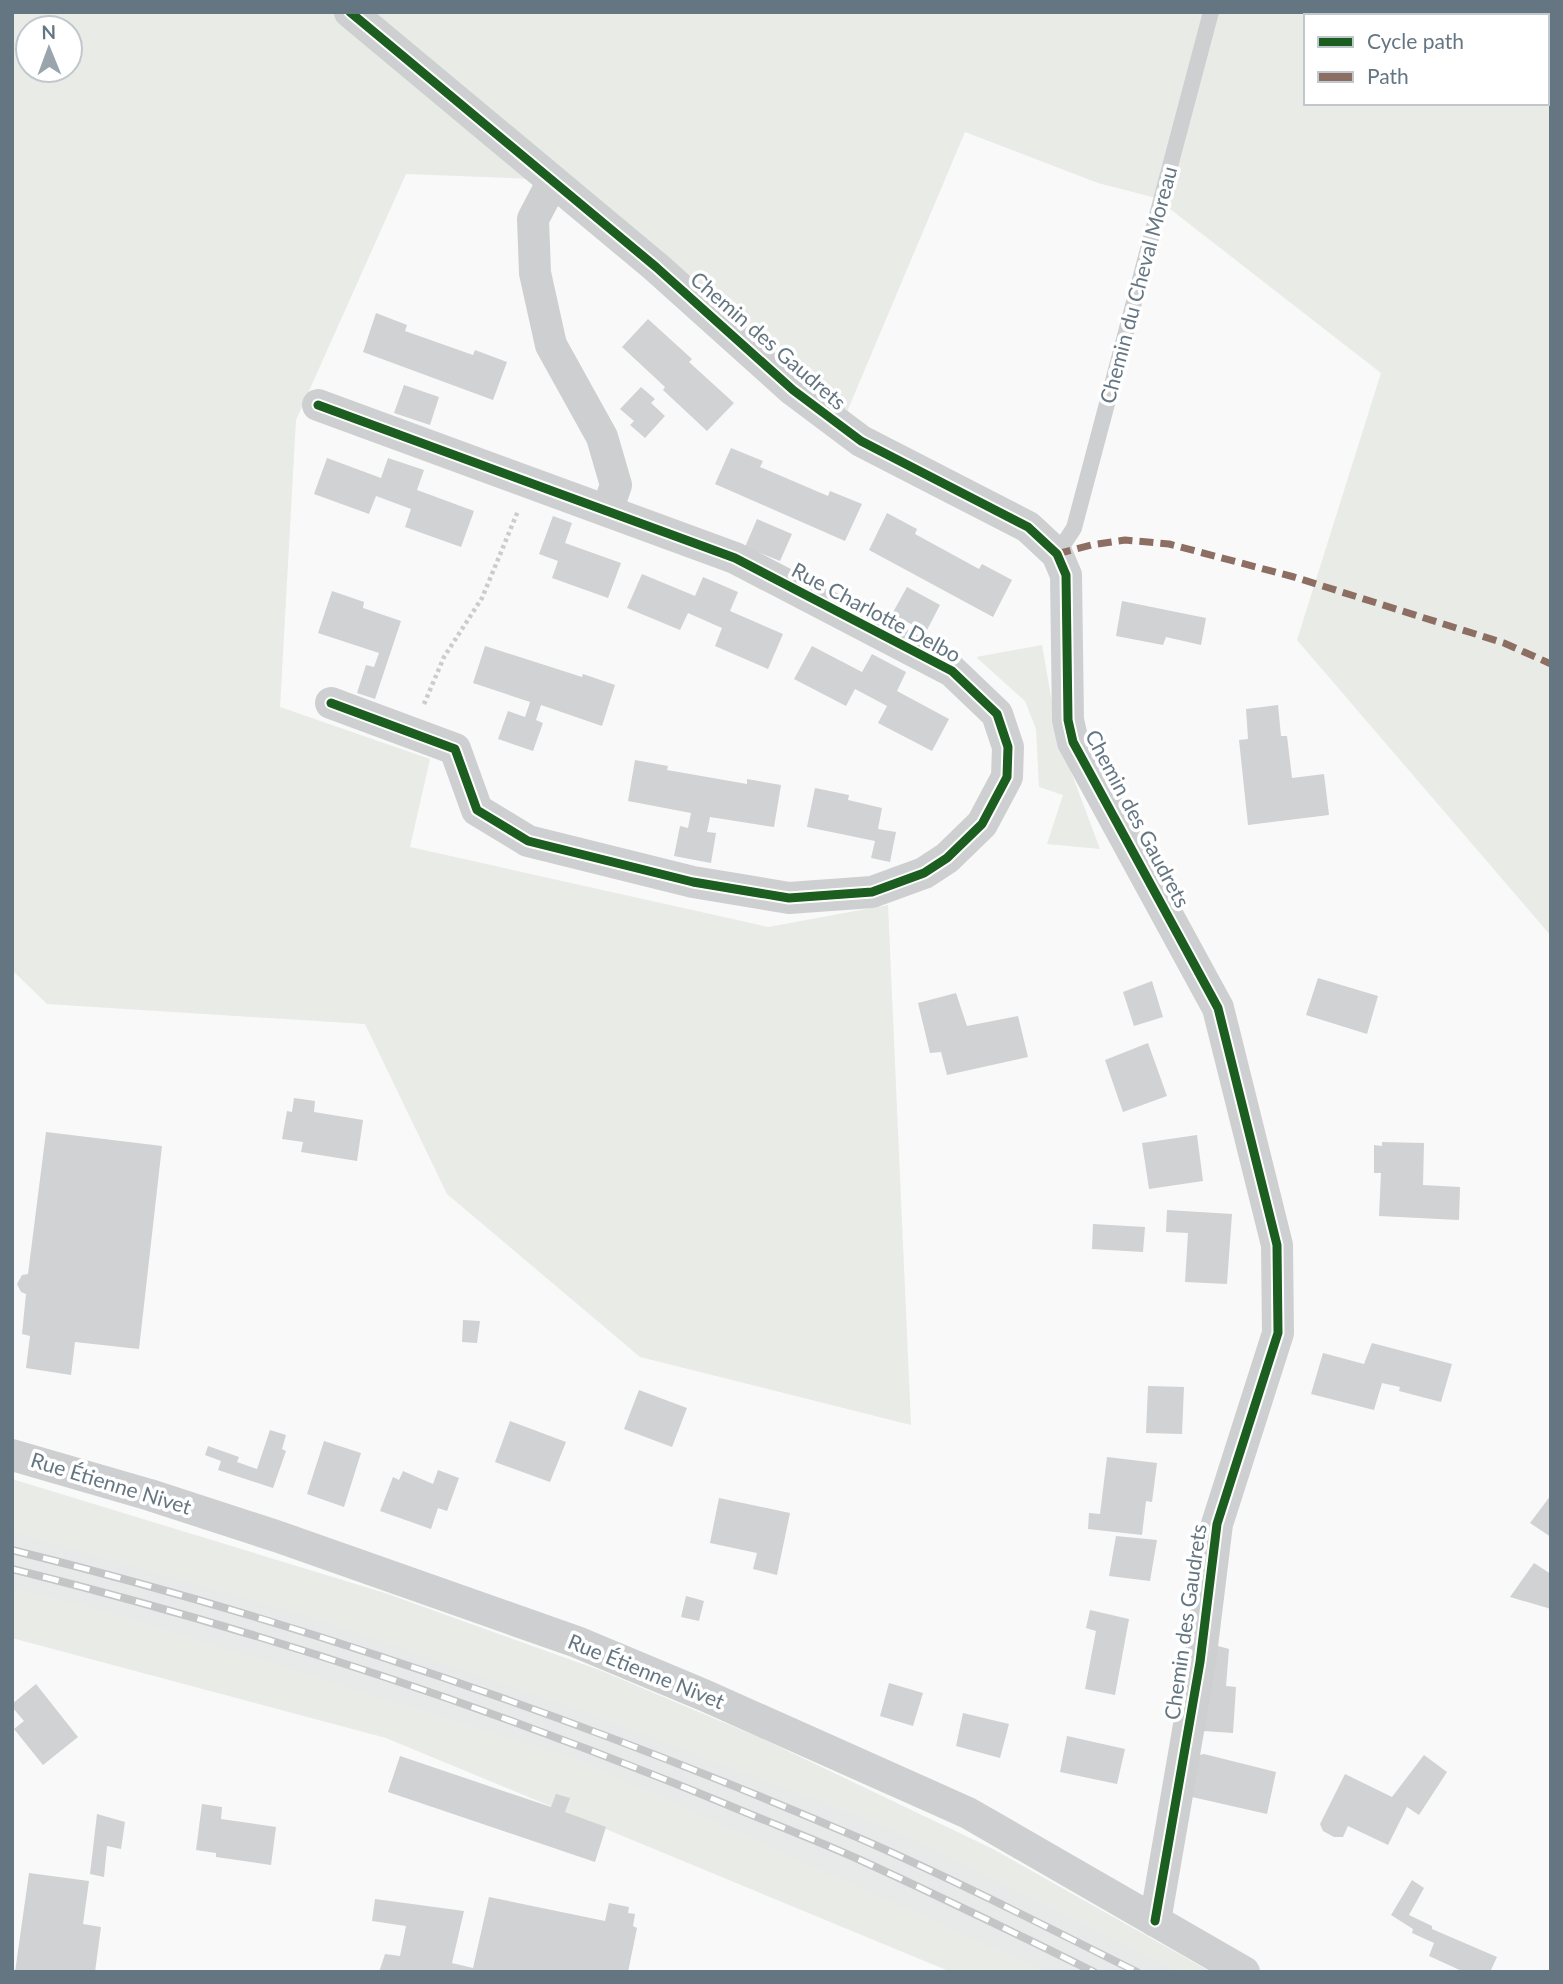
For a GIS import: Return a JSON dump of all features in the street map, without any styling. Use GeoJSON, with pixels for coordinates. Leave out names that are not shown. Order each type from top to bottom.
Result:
{"type":"FeatureCollection","features":[{"type":"Feature","properties":{"kind":"street","name":"Chemin des Gaudrets"},"geometry":{"type":"LineString","coordinates":[[350,12],[656,267],[793,390],[861,441],[1028,527],[1057,554],[1066,575],[1068,720],[1073,742],[1218,1008],[1277,1245],[1278,1333],[1217,1524],[1200,1662],[1155,1921]]}},
{"type":"Feature","properties":{"kind":"street"},"geometry":{"type":"LineString","coordinates":[[553,181],[533,219],[535,273],[551,345],[602,437],[616,485],[607,511]]}},
{"type":"Feature","properties":{"kind":"street","name":"Rue Charlotte Delbo"},"geometry":{"type":"LineString","coordinates":[[318,405],[735,558],[952,671],[997,713],[1008,747],[1007,777],[982,824],[947,858],[924,873],[872,892],[789,898],[693,882],[528,842],[477,810],[455,749],[331,703]]}},
{"type":"Feature","properties":{"kind":"street","name":"Rue Étienne Nivet"},"geometry":{"type":"LineString","coordinates":[[12,1455],[150,1495],[276,1536],[590,1648],[706,1696],[968,1813],[1244,1972]]}},
{"type":"Feature","properties":{"kind":"lane","name":"Chemin du Cheval Moreau"},"geometry":{"type":"LineString","coordinates":[[1057,554],[1074,528],[1211,12]]}},
{"type":"Feature","properties":{"kind":"path"},"geometry":{"type":"LineString","coordinates":[[412,733],[444,657],[482,598],[530,483]]}},
{"type":"Feature","properties":{"kind":"shaded area"},"geometry":{"type":"Polygon","coordinates":[[[12,12],[1551,12],[1551,936],[1297,640],[1381,373],[1156,198],[1098,183],[965,132],[846,414],[563,180],[406,174],[296,420],[280,707],[430,759],[410,847],[768,927],[888,905],[911,1425],[640,1357],[447,1194],[365,1024],[47,1004],[12,970],[12,12]]]}},
{"type":"Feature","properties":{"kind":"shaded area"},"geometry":{"type":"Polygon","coordinates":[[[1042,645],[1058,737],[1100,849],[1047,844],[1063,795],[1039,787],[1036,729],[1025,701],[976,657],[1042,645]]]}},
{"type":"Feature","properties":{"kind":"shaded area"},"geometry":{"type":"Polygon","coordinates":[[[12,1479],[385,1593],[602,1671],[765,1740],[993,1849],[1211,1972],[1176,1972],[1073,1918],[881,1825],[588,1713],[304,1615],[12,1532],[12,1479]]]}},
{"type":"Feature","properties":{"kind":"shaded area"},"geometry":{"type":"Polygon","coordinates":[[[12,1514],[262,1585],[897,1821],[1187,1972],[1043,1972],[620,1805],[12,1615],[12,1514]]]}},
{"type":"Feature","properties":{"kind":"shaded area"},"geometry":{"type":"Polygon","coordinates":[[[12,1588],[100,1609],[579,1760],[1047,1972],[951,1972],[386,1738],[12,1638],[12,1588]]]}},
{"type":"Feature","properties":{"kind":"building"},"geometry":{"type":"Polygon","coordinates":[[[376,313],[407,325],[405,331],[473,355],[475,350],[507,362],[493,400],[363,352],[376,313]]]}},
{"type":"Feature","properties":{"kind":"building"},"geometry":{"type":"Polygon","coordinates":[[[648,319],[692,359],[689,362],[734,403],[707,431],[622,347],[648,319]]]}},
{"type":"Feature","properties":{"kind":"building"},"geometry":{"type":"Polygon","coordinates":[[[404,385],[439,397],[430,425],[394,413],[404,385]]]}},
{"type":"Feature","properties":{"kind":"building"},"geometry":{"type":"Polygon","coordinates":[[[641,387],[655,399],[651,403],[665,416],[645,438],[630,425],[634,421],[620,409],[641,387]]]}},
{"type":"Feature","properties":{"kind":"building"},"geometry":{"type":"Polygon","coordinates":[[[731,448],[763,461],[760,467],[828,496],[830,491],[862,504],[845,541],[715,484],[731,448]]]}},
{"type":"Feature","properties":{"kind":"building"},"geometry":{"type":"Polygon","coordinates":[[[327,458],[381,478],[388,458],[424,470],[417,490],[474,511],[461,547],[405,527],[411,509],[376,496],[369,514],[314,494],[327,458]]]}},
{"type":"Feature","properties":{"kind":"building"},"geometry":{"type":"Polygon","coordinates":[[[887,513],[917,529],[915,534],[979,569],[982,564],[1012,580],[993,617],[869,550],[887,513]]]}},
{"type":"Feature","properties":{"kind":"building"},"geometry":{"type":"Polygon","coordinates":[[[553,516],[572,523],[565,543],[621,563],[608,598],[552,578],[558,561],[539,554],[553,516]]]}},
{"type":"Feature","properties":{"kind":"building"},"geometry":{"type":"Polygon","coordinates":[[[757,519],[792,534],[780,561],[745,547],[757,519]]]}},
{"type":"Feature","properties":{"kind":"building"},"geometry":{"type":"Polygon","coordinates":[[[642,574],[695,596],[703,577],[738,592],[730,611],[783,634],[768,669],[715,646],[722,628],[688,613],[680,630],[627,608],[642,574]]]}},
{"type":"Feature","properties":{"kind":"building"},"geometry":{"type":"Polygon","coordinates":[[[907,587],[940,605],[926,632],[892,614],[907,587]]]}},
{"type":"Feature","properties":{"kind":"building"},"geometry":{"type":"Polygon","coordinates":[[[332,591],[364,602],[363,608],[401,621],[375,699],[357,693],[366,665],[374,667],[379,653],[318,633],[332,591]]]}},
{"type":"Feature","properties":{"kind":"building"},"geometry":{"type":"Polygon","coordinates":[[[1122,601],[1206,618],[1201,645],[1166,637],[1163,645],[1116,636],[1122,601]]]}},
{"type":"Feature","properties":{"kind":"building"},"geometry":{"type":"Polygon","coordinates":[[[485,646],[615,685],[602,726],[541,705],[536,720],[543,723],[533,751],[498,739],[508,711],[525,717],[530,702],[473,683],[485,646]]]}},
{"type":"Feature","properties":{"kind":"building"},"geometry":{"type":"Polygon","coordinates":[[[812,646],[862,672],[872,654],[906,672],[897,691],[949,719],[932,751],[878,723],[887,706],[855,689],[846,706],[794,679],[812,646]]]}},
{"type":"Feature","properties":{"kind":"building"},"geometry":{"type":"Polygon","coordinates":[[[1278,705],[1281,736],[1287,736],[1292,778],[1324,774],[1329,815],[1248,825],[1239,740],[1248,739],[1246,709],[1278,705]]]}},
{"type":"Feature","properties":{"kind":"building"},"geometry":{"type":"Polygon","coordinates":[[[635,760],[668,766],[667,770],[747,784],[747,779],[781,785],[774,827],[710,817],[707,832],[716,833],[711,863],[674,856],[680,826],[688,828],[691,813],[628,801],[635,760]]]}},
{"type":"Feature","properties":{"kind":"building"},"geometry":{"type":"Polygon","coordinates":[[[815,788],[849,795],[848,800],[882,808],[878,829],[896,832],[890,862],[871,858],[875,841],[807,827],[815,788]]]}},
{"type":"Feature","properties":{"kind":"building"},"geometry":{"type":"Polygon","coordinates":[[[1318,978],[1378,996],[1367,1034],[1306,1015],[1318,978]]]}},
{"type":"Feature","properties":{"kind":"building"},"geometry":{"type":"Polygon","coordinates":[[[1152,981],[1163,1017],[1134,1026],[1123,992],[1152,981]]]}},
{"type":"Feature","properties":{"kind":"building"},"geometry":{"type":"Polygon","coordinates":[[[956,993],[967,1026],[1018,1016],[1028,1057],[947,1075],[941,1052],[930,1053],[918,1003],[956,993]]]}},
{"type":"Feature","properties":{"kind":"building"},"geometry":{"type":"Polygon","coordinates":[[[1148,1043],[1167,1096],[1123,1112],[1105,1060],[1148,1043]]]}},
{"type":"Feature","properties":{"kind":"building"},"geometry":{"type":"Polygon","coordinates":[[[294,1098],[315,1101],[314,1112],[363,1120],[357,1161],[301,1152],[303,1142],[282,1139],[287,1111],[292,1112],[294,1098]]]}},
{"type":"Feature","properties":{"kind":"building"},"geometry":{"type":"Polygon","coordinates":[[[46,1132],[162,1146],[139,1349],[75,1342],[71,1375],[26,1368],[30,1336],[22,1334],[26,1294],[21,1292],[17,1284],[22,1275],[28,1274],[46,1132]]]}},
{"type":"Feature","properties":{"kind":"building"},"geometry":{"type":"Polygon","coordinates":[[[1197,1135],[1203,1181],[1149,1189],[1142,1143],[1197,1135]]]}},
{"type":"Feature","properties":{"kind":"building"},"geometry":{"type":"Polygon","coordinates":[[[1382,1142],[1424,1143],[1423,1185],[1460,1187],[1459,1220],[1379,1216],[1381,1173],[1374,1173],[1374,1145],[1382,1146],[1382,1142]]]}},
{"type":"Feature","properties":{"kind":"building"},"geometry":{"type":"Polygon","coordinates":[[[1167,1210],[1232,1214],[1227,1284],[1185,1282],[1188,1233],[1166,1232],[1167,1210]]]}},
{"type":"Feature","properties":{"kind":"building"},"geometry":{"type":"Polygon","coordinates":[[[1093,1224],[1145,1227],[1143,1252],[1092,1249],[1093,1224]]]}},
{"type":"Feature","properties":{"kind":"building"},"geometry":{"type":"Polygon","coordinates":[[[463,1320],[480,1321],[477,1343],[462,1342],[463,1320]]]}},
{"type":"Feature","properties":{"kind":"building"},"geometry":{"type":"Polygon","coordinates":[[[1372,1343],[1452,1364],[1441,1402],[1399,1391],[1400,1387],[1382,1383],[1374,1410],[1311,1394],[1323,1353],[1364,1364],[1372,1343]]]}},
{"type":"Feature","properties":{"kind":"building"},"geometry":{"type":"Polygon","coordinates":[[[1148,1386],[1184,1387],[1182,1434],[1146,1433],[1148,1386]]]}},
{"type":"Feature","properties":{"kind":"building"},"geometry":{"type":"Polygon","coordinates":[[[639,1390],[687,1408],[672,1447],[624,1429],[639,1390]]]}},
{"type":"Feature","properties":{"kind":"building"},"geometry":{"type":"Polygon","coordinates":[[[510,1421],[566,1442],[550,1482],[495,1462],[510,1421]]]}},
{"type":"Feature","properties":{"kind":"building"},"geometry":{"type":"Polygon","coordinates":[[[270,1430],[286,1435],[282,1449],[286,1451],[273,1488],[218,1470],[221,1461],[205,1455],[208,1446],[239,1457],[237,1462],[257,1469],[270,1430]]]}},
{"type":"Feature","properties":{"kind":"building"},"geometry":{"type":"Polygon","coordinates":[[[324,1441],[361,1453],[344,1507],[307,1494],[324,1441]]]}},
{"type":"Feature","properties":{"kind":"building"},"geometry":{"type":"Polygon","coordinates":[[[1107,1457],[1157,1463],[1152,1502],[1146,1501],[1142,1535],[1088,1529],[1089,1513],[1100,1514],[1107,1457]]]}},
{"type":"Feature","properties":{"kind":"building"},"geometry":{"type":"Polygon","coordinates":[[[438,1470],[459,1478],[447,1511],[438,1508],[431,1529],[380,1511],[393,1477],[399,1480],[403,1471],[433,1484],[438,1470]]]}},
{"type":"Feature","properties":{"kind":"building"},"geometry":{"type":"Polygon","coordinates":[[[1551,1495],[1551,1537],[1530,1523],[1551,1495]]]}},
{"type":"Feature","properties":{"kind":"building"},"geometry":{"type":"Polygon","coordinates":[[[719,1498],[790,1513],[777,1575],[753,1569],[757,1553],[710,1543],[719,1498]]]}},
{"type":"Feature","properties":{"kind":"building"},"geometry":{"type":"Polygon","coordinates":[[[1116,1536],[1157,1540],[1150,1581],[1109,1576],[1116,1536]]]}},
{"type":"Feature","properties":{"kind":"building"},"geometry":{"type":"Polygon","coordinates":[[[1534,1563],[1551,1574],[1551,1609],[1510,1597],[1534,1563]]]}},
{"type":"Feature","properties":{"kind":"building"},"geometry":{"type":"Polygon","coordinates":[[[686,1596],[704,1601],[699,1621],[681,1617],[686,1596]]]}},
{"type":"Feature","properties":{"kind":"building"},"geometry":{"type":"Polygon","coordinates":[[[1090,1610],[1129,1619],[1115,1695],[1085,1689],[1096,1631],[1086,1628],[1090,1610]]]}},
{"type":"Feature","properties":{"kind":"building"},"geometry":{"type":"Polygon","coordinates":[[[1211,1644],[1229,1649],[1226,1686],[1236,1687],[1233,1733],[1203,1731],[1211,1644]]]}},
{"type":"Feature","properties":{"kind":"building"},"geometry":{"type":"Polygon","coordinates":[[[889,1683],[923,1693],[913,1726],[880,1716],[889,1683]]]}},
{"type":"Feature","properties":{"kind":"building"},"geometry":{"type":"Polygon","coordinates":[[[36,1684],[78,1737],[43,1765],[14,1729],[24,1721],[12,1707],[12,1704],[36,1684]]]}},
{"type":"Feature","properties":{"kind":"building"},"geometry":{"type":"Polygon","coordinates":[[[963,1713],[1009,1724],[1000,1758],[956,1746],[963,1713]]]}},
{"type":"Feature","properties":{"kind":"building"},"geometry":{"type":"Polygon","coordinates":[[[1067,1736],[1125,1749],[1117,1784],[1060,1772],[1067,1736]]]}},
{"type":"Feature","properties":{"kind":"building"},"geometry":{"type":"Polygon","coordinates":[[[1199,1755],[1276,1772],[1267,1814],[1192,1797],[1199,1755]]]}},
{"type":"Feature","properties":{"kind":"building"},"geometry":{"type":"Polygon","coordinates":[[[1424,1755],[1447,1772],[1419,1815],[1407,1807],[1388,1845],[1348,1826],[1343,1837],[1334,1837],[1323,1831],[1320,1824],[1345,1774],[1392,1797],[1424,1755]]]}},
{"type":"Feature","properties":{"kind":"building"},"geometry":{"type":"Polygon","coordinates":[[[400,1756],[551,1807],[556,1794],[570,1798],[565,1812],[606,1827],[595,1862],[388,1792],[400,1756]]]}},
{"type":"Feature","properties":{"kind":"building"},"geometry":{"type":"Polygon","coordinates":[[[202,1804],[222,1807],[221,1819],[276,1827],[271,1865],[216,1857],[216,1853],[196,1850],[202,1804]]]}},
{"type":"Feature","properties":{"kind":"building"},"geometry":{"type":"Polygon","coordinates":[[[97,1814],[125,1822],[121,1849],[107,1846],[104,1877],[90,1874],[97,1814]]]}},
{"type":"Feature","properties":{"kind":"building"},"geometry":{"type":"Polygon","coordinates":[[[29,1873],[89,1881],[83,1924],[101,1927],[95,1972],[15,1972],[29,1873]]]}},
{"type":"Feature","properties":{"kind":"building"},"geometry":{"type":"Polygon","coordinates":[[[1412,1880],[1424,1888],[1409,1915],[1432,1926],[1432,1929],[1497,1957],[1490,1972],[1464,1972],[1429,1956],[1434,1943],[1412,1933],[1413,1929],[1391,1915],[1412,1880]]]}},
{"type":"Feature","properties":{"kind":"building"},"geometry":{"type":"Polygon","coordinates":[[[489,1897],[605,1921],[609,1903],[629,1907],[628,1913],[635,1914],[633,1926],[637,1928],[628,1972],[379,1972],[385,1954],[400,1956],[406,1926],[372,1921],[375,1899],[464,1911],[452,1963],[473,1968],[489,1897]]]}},
{"type":"Feature","properties":{"kind":"railway"},"geometry":{"type":"LineString","coordinates":[[12,1550],[120,1578],[335,1642],[547,1714],[651,1753],[859,1838],[964,1886],[1137,1972]]}},
{"type":"Feature","properties":{"kind":"railway"},"geometry":{"type":"LineString","coordinates":[[12,1569],[103,1592],[283,1644],[549,1735],[841,1852],[1094,1972]]}},
{"type":"Feature","properties":{"kind":"marked path"},"geometry":{"type":"LineString","coordinates":[[1057,554],[1125,540],[1169,544],[1294,577],[1504,643],[1551,664]]}},
{"type":"Feature","properties":{"kind":"cycle path"},"geometry":{"type":"LineString","coordinates":[[350,12],[656,267],[793,390],[861,441],[1028,527],[1057,554],[1066,575],[1068,720],[1073,742],[1218,1008],[1277,1245],[1278,1333],[1217,1524],[1200,1662],[1155,1921]]}},
{"type":"Feature","properties":{"kind":"cycle path"},"geometry":{"type":"LineString","coordinates":[[318,405],[735,558],[952,671],[997,714],[1008,747],[1007,777],[982,824],[947,858],[924,873],[872,892],[789,898],[693,882],[528,841],[477,810],[455,749],[331,703]]}}]}
